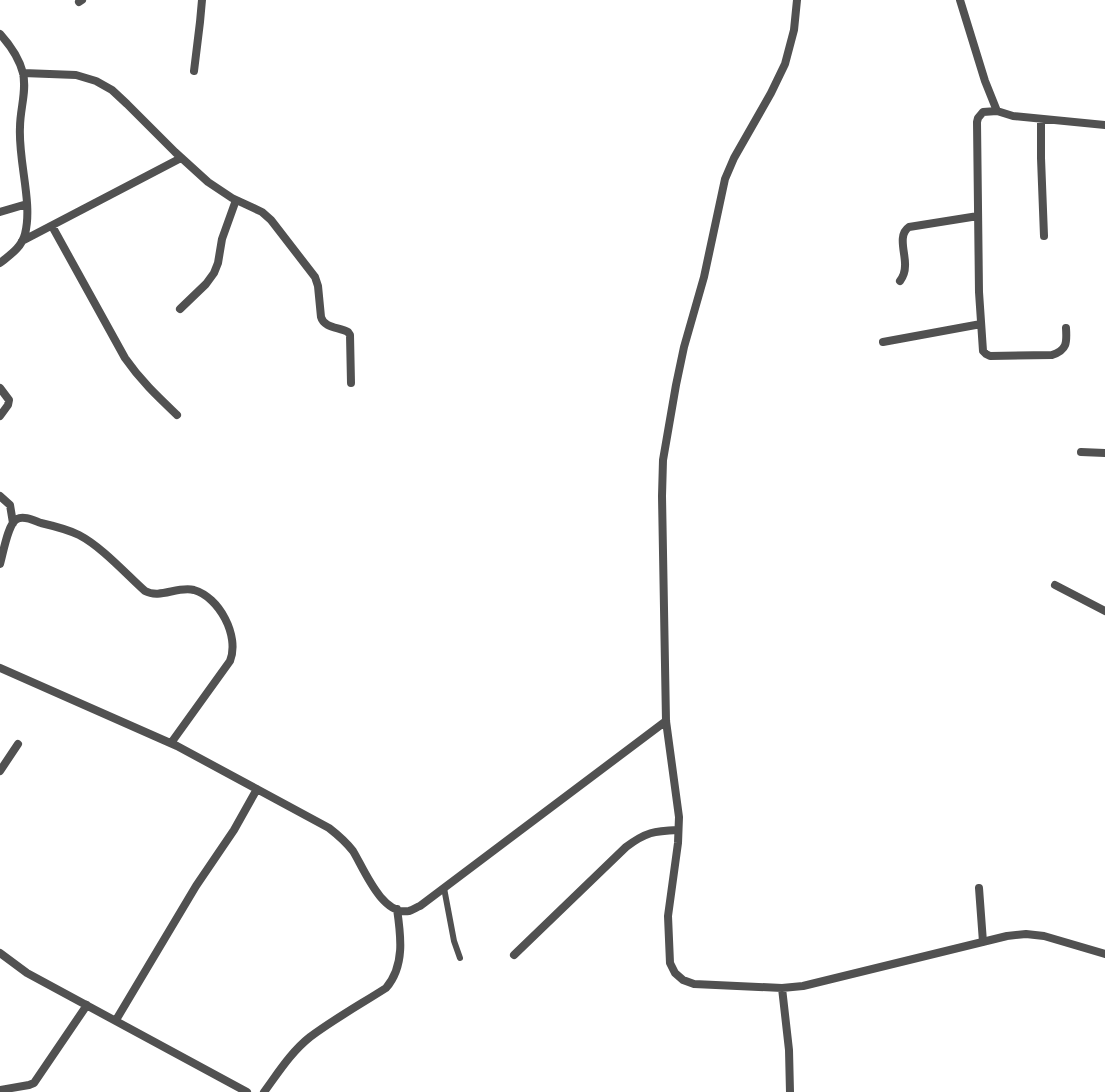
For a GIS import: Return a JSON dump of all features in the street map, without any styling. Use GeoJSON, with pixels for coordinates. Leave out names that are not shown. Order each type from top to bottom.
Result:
{"type":"FeatureCollection","features":[{"type":"Feature","properties":{"kind":"street"},"geometry":{"type":"LineString","coordinates":[[194,71],[202,0]]}},
{"type":"Feature","properties":{"kind":"street"},"geometry":{"type":"LineString","coordinates":[[797,0],[794,30],[785,64],[771,93],[734,158],[725,179],[704,277],[684,348],[668,424],[663,460],[662,496],[666,721],[679,818],[678,843],[668,916],[670,963],[675,973],[683,980],[694,984],[782,988],[803,986],[1007,936],[1026,934],[1044,936],[1063,940],[1105,954]]}},
{"type":"Feature","properties":{"kind":"street"},"geometry":{"type":"LineString","coordinates":[[960,0],[985,81],[997,111]]}},
{"type":"Feature","properties":{"kind":"street"},"geometry":{"type":"LineString","coordinates":[[0,34],[12,48],[23,73],[24,92],[19,143],[26,204],[25,234],[22,242],[14,253],[0,263]]}},
{"type":"Feature","properties":{"kind":"street"},"geometry":{"type":"LineString","coordinates":[[23,73],[76,75],[96,81],[112,90],[181,158],[208,182],[236,200],[262,212],[271,220],[315,277],[318,286],[322,322],[326,325],[348,332],[350,335],[351,383]]}},
{"type":"Feature","properties":{"kind":"street"},"geometry":{"type":"LineString","coordinates":[[1066,328],[1065,347],[1060,352],[1052,355],[990,356],[983,351],[979,292],[978,118],[982,112],[997,111],[1013,116],[1105,125]]}},
{"type":"Feature","properties":{"kind":"street"},"geometry":{"type":"LineString","coordinates":[[1041,119],[1040,152],[1044,236]]}},
{"type":"Feature","properties":{"kind":"street"},"geometry":{"type":"LineString","coordinates":[[22,242],[181,158]]}},
{"type":"Feature","properties":{"kind":"street"},"geometry":{"type":"LineString","coordinates":[[180,309],[206,284],[214,273],[218,263],[222,239],[236,200]]}},
{"type":"Feature","properties":{"kind":"street"},"geometry":{"type":"LineString","coordinates":[[0,212],[26,204]]}},
{"type":"Feature","properties":{"kind":"street"},"geometry":{"type":"LineString","coordinates":[[900,281],[905,268],[902,239],[903,234],[909,227],[978,216]]}},
{"type":"Feature","properties":{"kind":"street"},"geometry":{"type":"LineString","coordinates":[[52,226],[125,358],[137,376],[177,415]]}},
{"type":"Feature","properties":{"kind":"street"},"geometry":{"type":"LineString","coordinates":[[883,342],[981,324]]}},
{"type":"Feature","properties":{"kind":"street"},"geometry":{"type":"LineString","coordinates":[[0,388],[9,400],[8,405],[0,416]]}},
{"type":"Feature","properties":{"kind":"street"},"geometry":{"type":"LineString","coordinates":[[1081,452],[1105,453]]}},
{"type":"Feature","properties":{"kind":"street"},"geometry":{"type":"LineString","coordinates":[[0,496],[10,505],[13,523]]}},
{"type":"Feature","properties":{"kind":"street"},"geometry":{"type":"LineString","coordinates":[[0,564],[10,528],[18,518],[25,518],[79,535],[93,544],[145,591],[156,595],[178,589],[194,590],[208,598],[222,613],[229,626],[233,644],[231,657],[171,743]]}},
{"type":"Feature","properties":{"kind":"street"},"geometry":{"type":"LineString","coordinates":[[1055,585],[1105,611]]}},
{"type":"Feature","properties":{"kind":"street"},"geometry":{"type":"LineString","coordinates":[[0,668],[171,743],[329,828],[343,839],[376,891],[386,903],[397,909],[408,911],[420,906],[666,721]]}},
{"type":"Feature","properties":{"kind":"street"},"geometry":{"type":"LineString","coordinates":[[0,770],[18,744]]}},
{"type":"Feature","properties":{"kind":"street"},"geometry":{"type":"LineString","coordinates":[[116,1020],[196,886],[234,830],[257,789]]}},
{"type":"Feature","properties":{"kind":"street"},"geometry":{"type":"LineString","coordinates":[[514,956],[626,847],[647,834],[657,831],[678,830]]}},
{"type":"Feature","properties":{"kind":"street"},"geometry":{"type":"LineString","coordinates":[[978,888],[983,942]]}},
{"type":"Feature","properties":{"kind":"street"},"geometry":{"type":"LineString","coordinates":[[264,1092],[294,1053],[310,1038],[386,988],[392,980],[397,969],[400,950],[400,928],[397,909]]}},
{"type":"Feature","properties":{"kind":"street"},"geometry":{"type":"LineString","coordinates":[[0,953],[27,973],[248,1092]]}},
{"type":"Feature","properties":{"kind":"street"},"geometry":{"type":"LineString","coordinates":[[782,988],[789,1050],[789,1090]]}},
{"type":"Feature","properties":{"kind":"street"},"geometry":{"type":"LineString","coordinates":[[0,1090],[29,1085],[34,1082],[87,1005]]}},
{"type":"Feature","properties":{"kind":"lane"},"geometry":{"type":"LineString","coordinates":[[444,888],[456,948],[460,958]]}}]}
